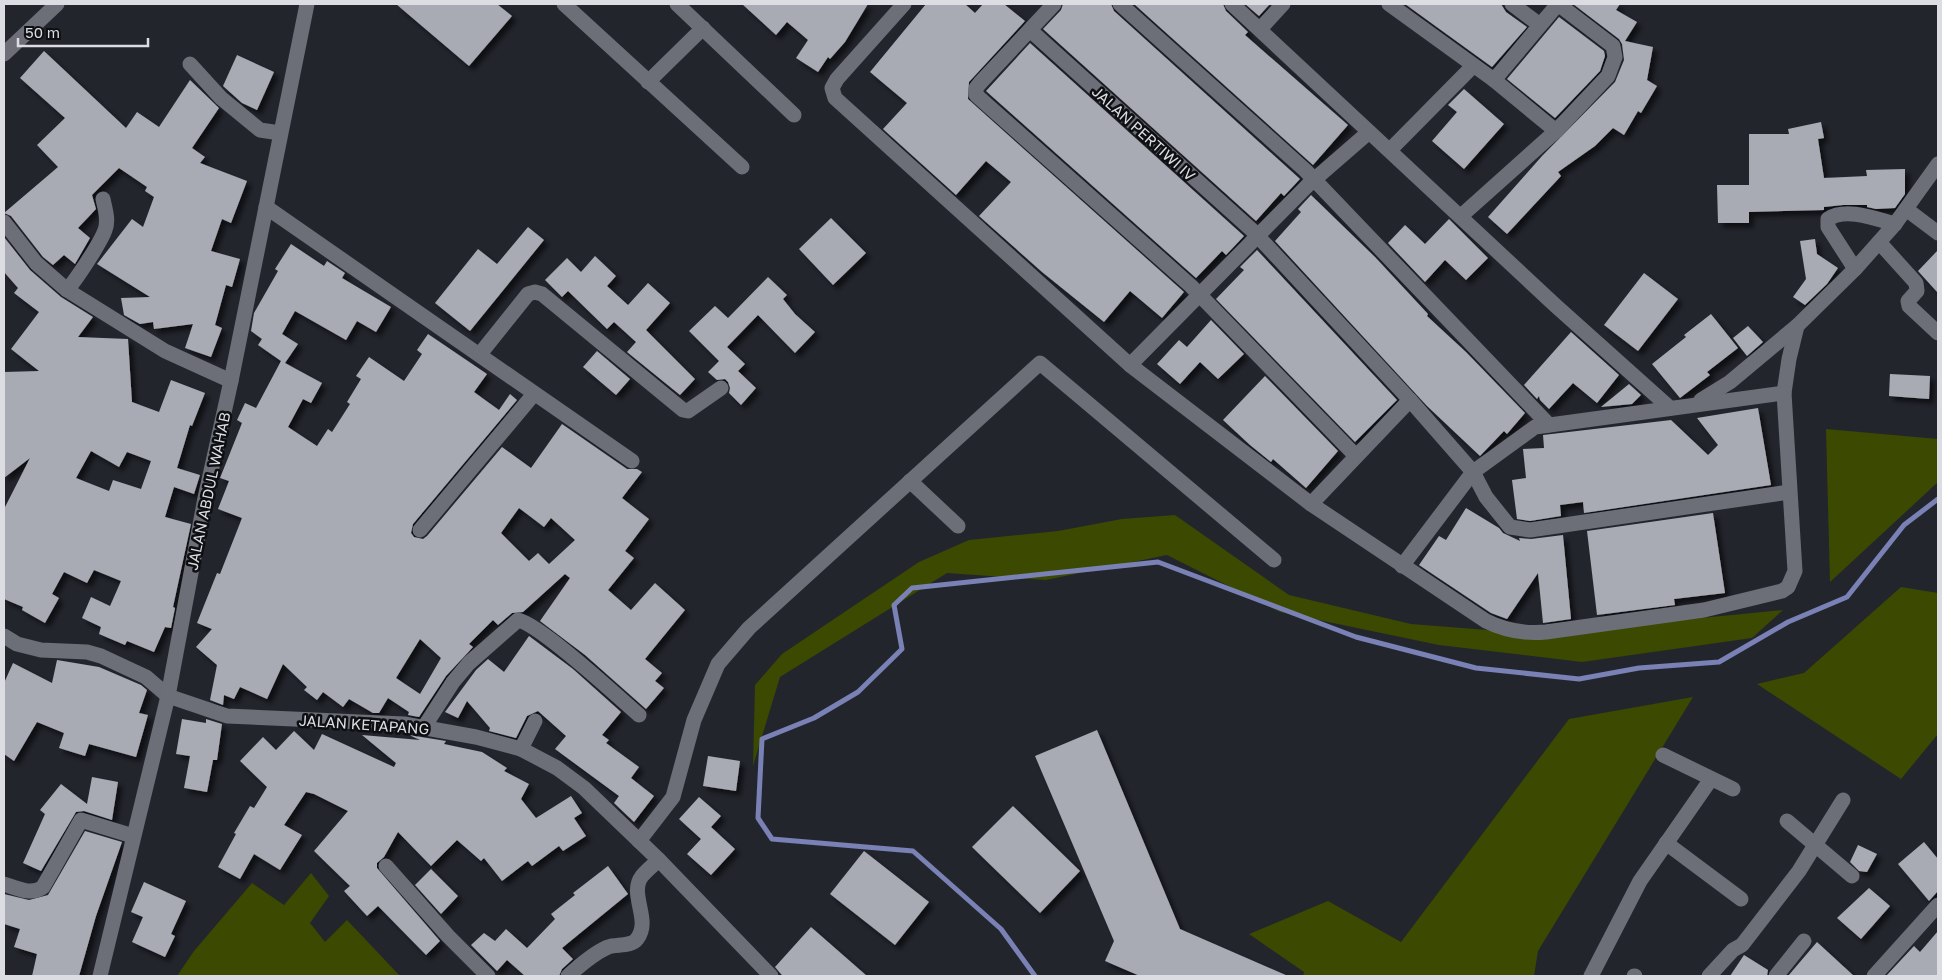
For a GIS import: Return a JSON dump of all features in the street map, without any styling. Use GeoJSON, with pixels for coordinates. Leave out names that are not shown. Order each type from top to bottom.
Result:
{"type":"FeatureCollection","features":[{"type":"Feature","properties":{"kind":"street"},"geometry":{"type":"LineString","coordinates":[[4,54],[57,4]]}},
{"type":"Feature","properties":{"kind":"street","name":"JALAN ABDUL WAHAB"},"geometry":{"type":"LineString","coordinates":[[100,976],[168,696],[205,498],[231,381],[307,4]]}},
{"type":"Feature","properties":{"kind":"street"},"geometry":{"type":"LineString","coordinates":[[564,4],[742,167]]}},
{"type":"Feature","properties":{"kind":"street"},"geometry":{"type":"LineString","coordinates":[[678,4],[794,115]]}},
{"type":"Feature","properties":{"kind":"street"},"geometry":{"type":"LineString","coordinates":[[904,4],[836,79],[832,88],[835,98],[1130,365],[1311,504],[1486,621],[1520,632],[1546,632],[1704,610],[1782,591],[1788,587],[1795,571],[1784,393],[1789,359],[1798,326]]}},
{"type":"Feature","properties":{"kind":"street"},"geometry":{"type":"LineString","coordinates":[[1054,4],[1031,31],[980,83],[976,88],[976,95],[1199,295],[1356,456]]}},
{"type":"Feature","properties":{"kind":"street"},"geometry":{"type":"LineString","coordinates":[[1120,4],[1313,180],[1549,425]]}},
{"type":"Feature","properties":{"kind":"street"},"geometry":{"type":"LineString","coordinates":[[1232,4],[1556,306],[1670,408]]}},
{"type":"Feature","properties":{"kind":"street"},"geometry":{"type":"LineString","coordinates":[[1260,29],[1283,4]]}},
{"type":"Feature","properties":{"kind":"street"},"geometry":{"type":"LineString","coordinates":[[1390,4],[1472,66],[1494,80],[1556,130]]}},
{"type":"Feature","properties":{"kind":"street"},"geometry":{"type":"LineString","coordinates":[[1512,4],[1540,24]]}},
{"type":"Feature","properties":{"kind":"street"},"geometry":{"type":"LineString","coordinates":[[1461,216],[1556,130],[1608,76],[1616,57],[1613,46],[1558,4],[1494,80]]}},
{"type":"Feature","properties":{"kind":"street"},"geometry":{"type":"LineString","coordinates":[[648,82],[703,28]]}},
{"type":"Feature","properties":{"kind":"street","name":"JALAN PERTIWI IV"},"geometry":{"type":"LineString","coordinates":[[1031,31],[1258,236],[1474,472],[1486,497],[1510,527],[1518,530],[1789,492]]}},
{"type":"Feature","properties":{"kind":"street"},"geometry":{"type":"LineString","coordinates":[[190,64],[220,98],[260,130],[280,133]]}},
{"type":"Feature","properties":{"kind":"street"},"geometry":{"type":"LineString","coordinates":[[1390,150],[1472,66]]}},
{"type":"Feature","properties":{"kind":"street"},"geometry":{"type":"LineString","coordinates":[[1130,365],[1313,180],[1369,132]]}},
{"type":"Feature","properties":{"kind":"street"},"geometry":{"type":"LineString","coordinates":[[1693,405],[1717,392],[1798,326],[1855,269],[1895,224],[1938,164]]}},
{"type":"Feature","properties":{"kind":"street"},"geometry":{"type":"LineString","coordinates":[[67,290],[78,276],[105,231],[106,213],[103,199]]}},
{"type":"Feature","properties":{"kind":"street"},"geometry":{"type":"LineString","coordinates":[[266,207],[632,461]]}},
{"type":"Feature","properties":{"kind":"street"},"geometry":{"type":"LineString","coordinates":[[1906,209],[1938,234]]}},
{"type":"Feature","properties":{"kind":"street"},"geometry":{"type":"LineString","coordinates":[[1855,269],[1828,226],[1828,219],[1833,215],[1860,215],[1895,224]]}},
{"type":"Feature","properties":{"kind":"street"},"geometry":{"type":"LineString","coordinates":[[4,222],[36,263],[67,290],[165,351],[231,381]]}},
{"type":"Feature","properties":{"kind":"street"},"geometry":{"type":"LineString","coordinates":[[1879,242],[1916,283],[1917,291],[1908,301],[1909,306],[1938,333]]}},
{"type":"Feature","properties":{"kind":"street"},"geometry":{"type":"LineString","coordinates":[[480,354],[528,294],[535,292],[542,294],[683,410],[688,411],[721,388]]}},
{"type":"Feature","properties":{"kind":"street"},"geometry":{"type":"LineString","coordinates":[[639,841],[673,796],[694,720],[718,664],[750,628],[1040,363],[1274,560]]}},
{"type":"Feature","properties":{"kind":"street"},"geometry":{"type":"LineString","coordinates":[[1402,566],[1474,472],[1535,427],[1784,393]]}},
{"type":"Feature","properties":{"kind":"street"},"geometry":{"type":"LineString","coordinates":[[420,530],[534,394]]}},
{"type":"Feature","properties":{"kind":"street"},"geometry":{"type":"LineString","coordinates":[[1311,504],[1410,400]]}},
{"type":"Feature","properties":{"kind":"street"},"geometry":{"type":"LineString","coordinates":[[910,481],[958,526]]}},
{"type":"Feature","properties":{"kind":"street"},"geometry":{"type":"LineString","coordinates":[[424,727],[464,669],[518,620],[525,622],[555,645],[639,715]]}},
{"type":"Feature","properties":{"kind":"street","name":"JALAN KETAPANG"},"geometry":{"type":"LineString","coordinates":[[4,636],[17,644],[41,650],[87,652],[101,656],[146,677],[168,696],[228,716],[404,724],[476,736],[521,749],[557,768],[584,788],[659,860],[771,976]]}},
{"type":"Feature","properties":{"kind":"street"},"geometry":{"type":"LineString","coordinates":[[521,749],[535,722]]}},
{"type":"Feature","properties":{"kind":"street"},"geometry":{"type":"LineString","coordinates":[[1663,755],[1733,789]]}},
{"type":"Feature","properties":{"kind":"street"},"geometry":{"type":"LineString","coordinates":[[1591,976],[1640,881],[1711,778]]}},
{"type":"Feature","properties":{"kind":"street"},"geometry":{"type":"LineString","coordinates":[[1709,976],[1733,950],[1742,945],[1799,871],[1843,800]]}},
{"type":"Feature","properties":{"kind":"street"},"geometry":{"type":"LineString","coordinates":[[4,884],[29,891],[38,891],[43,887],[81,820],[133,836]]}},
{"type":"Feature","properties":{"kind":"street"},"geometry":{"type":"LineString","coordinates":[[1787,821],[1852,876]]}},
{"type":"Feature","properties":{"kind":"street"},"geometry":{"type":"LineString","coordinates":[[1666,843],[1741,899]]}},
{"type":"Feature","properties":{"kind":"street"},"geometry":{"type":"LineString","coordinates":[[568,976],[580,965],[608,947],[634,942],[638,938],[642,923],[638,884],[642,877],[659,860]]}},
{"type":"Feature","properties":{"kind":"street"},"geometry":{"type":"LineString","coordinates":[[386,866],[448,936],[488,976]]}},
{"type":"Feature","properties":{"kind":"street"},"geometry":{"type":"LineString","coordinates":[[1874,976],[1938,904]]}},
{"type":"Feature","properties":{"kind":"street"},"geometry":{"type":"LineString","coordinates":[[1776,976],[1804,942]]}},
{"type":"Feature","properties":{"kind":"green space"},"geometry":{"type":"Polygon","coordinates":[[[1826,429],[1938,439],[1938,482],[1830,582],[1826,429]]]}},
{"type":"Feature","properties":{"kind":"green space"},"geometry":{"type":"Polygon","coordinates":[[[1175,515],[1289,595],[1411,624],[1538,634],[1783,610],[1752,638],[1582,662],[1439,645],[1280,612],[1167,555],[1046,580],[947,573],[780,677],[753,766],[755,685],[782,654],[919,562],[969,540],[1058,531],[1122,519],[1175,515]]]}},
{"type":"Feature","properties":{"kind":"green space"},"geometry":{"type":"Polygon","coordinates":[[[1901,587],[1938,593],[1938,734],[1901,779],[1757,684],[1804,673],[1901,587]]]}},
{"type":"Feature","properties":{"kind":"green space"},"geometry":{"type":"Polygon","coordinates":[[[1693,697],[1538,951],[1534,976],[1303,976],[1304,972],[1249,934],[1328,901],[1401,942],[1569,719],[1693,697]]]}},
{"type":"Feature","properties":{"kind":"green space"},"geometry":{"type":"Polygon","coordinates":[[[311,873],[329,896],[310,923],[325,942],[347,920],[400,976],[177,976],[194,951],[252,883],[284,905],[311,873]]]}},
{"type":"Feature","properties":{"kind":"building"},"geometry":{"type":"Polygon","coordinates":[[[396,4],[497,4],[512,16],[469,66],[396,4]]]}},
{"type":"Feature","properties":{"kind":"building"},"geometry":{"type":"Polygon","coordinates":[[[742,4],[868,4],[845,42],[830,59],[828,57],[818,72],[796,58],[808,40],[787,22],[776,35],[742,4]]]}},
{"type":"Feature","properties":{"kind":"building"},"geometry":{"type":"Polygon","coordinates":[[[926,4],[965,4],[975,13],[983,4],[1004,4],[1025,21],[969,82],[968,99],[1184,292],[1162,318],[1130,291],[1104,322],[1042,272],[979,216],[1011,182],[986,161],[956,195],[883,129],[907,103],[870,72],[926,4]]]}},
{"type":"Feature","properties":{"kind":"building"},"geometry":{"type":"Polygon","coordinates":[[[1063,4],[1111,4],[1114,11],[1300,179],[1284,196],[1281,193],[1256,221],[1043,29],[1061,10],[1063,4]]]}},
{"type":"Feature","properties":{"kind":"building"},"geometry":{"type":"Polygon","coordinates":[[[1134,4],[1223,4],[1226,11],[1248,32],[1245,35],[1348,125],[1313,165],[1134,4]]]}},
{"type":"Feature","properties":{"kind":"building"},"geometry":{"type":"Polygon","coordinates":[[[1245,4],[1270,4],[1259,16],[1245,4]]]}},
{"type":"Feature","properties":{"kind":"building"},"geometry":{"type":"Polygon","coordinates":[[[1405,4],[1501,4],[1506,12],[1527,27],[1492,67],[1405,4]]]}},
{"type":"Feature","properties":{"kind":"building"},"geometry":{"type":"Polygon","coordinates":[[[1573,4],[1620,4],[1616,10],[1637,22],[1625,41],[1653,47],[1647,80],[1657,86],[1641,113],[1638,111],[1624,135],[1613,128],[1595,146],[1558,172],[1561,176],[1507,234],[1488,217],[1542,156],[1615,82],[1624,60],[1622,44],[1619,39],[1573,4]]]}},
{"type":"Feature","properties":{"kind":"building"},"geometry":{"type":"Polygon","coordinates":[[[1559,17],[1604,51],[1605,56],[1600,71],[1555,118],[1507,79],[1559,17]]]}},
{"type":"Feature","properties":{"kind":"building"},"geometry":{"type":"Polygon","coordinates":[[[1030,43],[1244,236],[1226,255],[1222,251],[1196,278],[986,91],[1030,43]]]}},
{"type":"Feature","properties":{"kind":"building"},"geometry":{"type":"Polygon","coordinates":[[[44,51],[126,128],[137,112],[159,127],[190,80],[219,108],[192,148],[205,157],[200,163],[247,181],[231,223],[222,219],[211,251],[240,259],[232,287],[226,285],[215,325],[222,328],[211,357],[185,348],[193,324],[154,329],[153,322],[140,324],[124,315],[121,298],[150,297],[97,264],[132,219],[143,227],[154,197],[145,191],[147,187],[119,168],[92,195],[96,209],[78,228],[90,238],[75,264],[64,255],[53,265],[43,257],[11,216],[4,213],[58,167],[37,145],[65,118],[20,78],[44,51]]]}},
{"type":"Feature","properties":{"kind":"building"},"geometry":{"type":"Polygon","coordinates":[[[237,55],[274,72],[257,110],[242,103],[223,86],[237,55]]]}},
{"type":"Feature","properties":{"kind":"building"},"geometry":{"type":"Polygon","coordinates":[[[1464,89],[1504,124],[1464,169],[1432,141],[1457,112],[1448,105],[1464,89]]]}},
{"type":"Feature","properties":{"kind":"building"},"geometry":{"type":"Polygon","coordinates":[[[1821,122],[1824,138],[1818,139],[1824,178],[1867,176],[1866,170],[1905,169],[1905,194],[1895,208],[1876,209],[1867,207],[1867,205],[1843,205],[1824,207],[1824,210],[1749,212],[1749,223],[1718,223],[1717,185],[1749,185],[1749,134],[1789,134],[1788,129],[1821,122]]]}},
{"type":"Feature","properties":{"kind":"building"},"geometry":{"type":"Polygon","coordinates":[[[1311,195],[1375,257],[1428,314],[1427,316],[1466,352],[1525,413],[1507,434],[1504,431],[1480,456],[1427,406],[1275,241],[1301,212],[1298,209],[1311,195]]]}},
{"type":"Feature","properties":{"kind":"building"},"geometry":{"type":"Polygon","coordinates":[[[831,218],[866,253],[833,285],[799,249],[831,218]]]}},
{"type":"Feature","properties":{"kind":"building"},"geometry":{"type":"Polygon","coordinates":[[[1449,219],[1488,258],[1466,280],[1445,260],[1425,282],[1388,243],[1405,225],[1425,244],[1449,219]]]}},
{"type":"Feature","properties":{"kind":"building"},"geometry":{"type":"Polygon","coordinates":[[[528,227],[544,240],[470,331],[435,303],[478,249],[497,264],[528,227]]]}},
{"type":"Feature","properties":{"kind":"building"},"geometry":{"type":"Polygon","coordinates":[[[4,237],[30,270],[61,297],[93,317],[78,337],[128,339],[132,402],[159,412],[171,380],[205,393],[192,426],[190,425],[177,468],[200,475],[194,494],[174,487],[165,517],[191,524],[173,607],[175,608],[171,628],[165,627],[154,652],[127,641],[125,645],[99,634],[101,627],[82,618],[91,597],[110,606],[121,581],[94,570],[87,583],[64,572],[52,594],[59,598],[45,623],[22,610],[23,607],[4,599],[4,509],[30,458],[4,478],[4,372],[39,371],[11,349],[39,312],[14,293],[18,288],[4,272],[4,237]],[[91,451],[76,478],[109,491],[113,480],[141,489],[151,461],[127,452],[119,467],[91,451]]]}},
{"type":"Feature","properties":{"kind":"building"},"geometry":{"type":"Polygon","coordinates":[[[1815,239],[1817,254],[1838,268],[1827,284],[1805,305],[1793,297],[1806,279],[1800,241],[1815,239]]]}},
{"type":"Feature","properties":{"kind":"building"},"geometry":{"type":"Polygon","coordinates":[[[291,244],[324,266],[327,261],[345,273],[342,278],[391,307],[376,332],[357,321],[346,340],[295,311],[282,334],[298,344],[285,363],[322,383],[311,403],[303,399],[288,427],[317,446],[328,429],[332,432],[350,404],[347,402],[361,379],[356,376],[369,357],[404,381],[422,354],[417,350],[428,334],[487,374],[474,392],[499,410],[510,394],[517,400],[413,524],[411,533],[414,537],[423,539],[427,536],[502,447],[531,468],[562,424],[627,469],[637,469],[642,472],[622,498],[649,519],[625,551],[634,558],[608,590],[631,610],[655,583],[685,610],[645,659],[662,673],[655,681],[664,688],[646,709],[585,655],[540,621],[570,578],[565,574],[523,612],[512,613],[498,625],[493,620],[469,644],[473,647],[446,676],[419,717],[408,715],[409,712],[388,698],[379,713],[373,713],[349,699],[343,707],[323,692],[317,700],[304,690],[307,687],[283,664],[267,699],[240,687],[234,699],[224,695],[223,705],[210,700],[217,665],[196,647],[212,629],[197,623],[217,573],[220,574],[242,518],[218,509],[229,481],[220,478],[242,423],[237,420],[245,403],[256,408],[281,361],[258,345],[262,339],[251,331],[254,313],[278,271],[275,269],[291,244]],[[519,508],[501,533],[529,561],[538,553],[549,564],[575,540],[551,518],[544,527],[519,508]],[[420,639],[396,678],[420,694],[441,658],[420,639]]]}},
{"type":"Feature","properties":{"kind":"building"},"geometry":{"type":"Polygon","coordinates":[[[1257,250],[1397,400],[1355,442],[1216,299],[1244,270],[1240,267],[1257,250]]]}},
{"type":"Feature","properties":{"kind":"building"},"geometry":{"type":"Polygon","coordinates":[[[1938,250],[1938,293],[1918,271],[1938,250]]]}},
{"type":"Feature","properties":{"kind":"building"},"geometry":{"type":"Polygon","coordinates":[[[595,256],[616,276],[607,286],[628,305],[648,283],[670,303],[646,330],[695,379],[680,395],[627,352],[636,342],[614,322],[607,329],[568,291],[562,297],[545,280],[567,258],[581,272],[595,256]]]}},
{"type":"Feature","properties":{"kind":"building"},"geometry":{"type":"Polygon","coordinates":[[[1644,273],[1678,299],[1638,351],[1604,325],[1644,273]]]}},
{"type":"Feature","properties":{"kind":"building"},"geometry":{"type":"Polygon","coordinates":[[[768,277],[787,295],[783,299],[795,314],[815,332],[795,353],[758,315],[727,347],[745,364],[738,371],[756,388],[741,405],[729,393],[730,388],[725,379],[717,380],[708,372],[719,361],[689,331],[715,306],[728,318],[768,277]]]}},
{"type":"Feature","properties":{"kind":"building"},"geometry":{"type":"Polygon","coordinates":[[[1711,314],[1738,348],[1707,372],[1710,375],[1680,398],[1652,364],[1711,314]]]}},
{"type":"Feature","properties":{"kind":"building"},"geometry":{"type":"Polygon","coordinates":[[[1211,320],[1244,354],[1218,379],[1200,362],[1180,384],[1157,364],[1179,340],[1187,347],[1211,320]]]}},
{"type":"Feature","properties":{"kind":"building"},"geometry":{"type":"Polygon","coordinates":[[[1748,326],[1763,342],[1747,356],[1733,338],[1748,326]]]}},
{"type":"Feature","properties":{"kind":"building"},"geometry":{"type":"Polygon","coordinates":[[[1571,332],[1619,375],[1597,403],[1573,383],[1549,409],[1540,400],[1539,396],[1537,399],[1524,385],[1571,332]]]}},
{"type":"Feature","properties":{"kind":"building"},"geometry":{"type":"Polygon","coordinates":[[[597,351],[630,379],[616,395],[583,367],[597,351]]]}},
{"type":"Feature","properties":{"kind":"building"},"geometry":{"type":"Polygon","coordinates":[[[1890,374],[1930,376],[1929,399],[1889,396],[1890,374]]]}},
{"type":"Feature","properties":{"kind":"building"},"geometry":{"type":"Polygon","coordinates":[[[1265,376],[1338,451],[1306,488],[1273,459],[1271,462],[1250,445],[1223,420],[1265,376]]]}},
{"type":"Feature","properties":{"kind":"building"},"geometry":{"type":"Polygon","coordinates":[[[1629,384],[1641,395],[1632,404],[1601,407],[1629,384]]]}},
{"type":"Feature","properties":{"kind":"building"},"geometry":{"type":"Polygon","coordinates":[[[1758,408],[1771,485],[1584,513],[1583,502],[1560,505],[1561,516],[1530,521],[1517,519],[1512,480],[1526,478],[1523,449],[1544,448],[1543,435],[1671,420],[1708,455],[1718,445],[1697,418],[1758,408]]]}},
{"type":"Feature","properties":{"kind":"building"},"geometry":{"type":"Polygon","coordinates":[[[1466,508],[1499,528],[1503,533],[1520,541],[1519,538],[1531,539],[1563,535],[1571,619],[1543,623],[1538,573],[1507,619],[1491,613],[1419,565],[1439,536],[1446,540],[1466,508]]]}},
{"type":"Feature","properties":{"kind":"building"},"geometry":{"type":"Polygon","coordinates":[[[1713,513],[1725,593],[1674,599],[1675,605],[1597,615],[1587,531],[1713,513]]]}},
{"type":"Feature","properties":{"kind":"building"},"geometry":{"type":"Polygon","coordinates":[[[529,636],[573,669],[621,712],[602,735],[609,740],[606,743],[639,767],[631,778],[654,796],[634,822],[614,803],[619,796],[555,749],[566,736],[538,711],[527,716],[516,738],[489,731],[490,728],[467,701],[458,718],[445,712],[476,670],[488,659],[504,672],[529,636]]]}},
{"type":"Feature","properties":{"kind":"building"},"geometry":{"type":"Polygon","coordinates":[[[57,660],[99,667],[141,685],[147,690],[139,713],[148,715],[136,757],[89,744],[85,756],[59,748],[64,733],[37,722],[14,761],[4,754],[4,683],[13,663],[52,683],[57,660]]]}},
{"type":"Feature","properties":{"kind":"building"},"geometry":{"type":"Polygon","coordinates":[[[182,719],[206,723],[206,719],[222,724],[217,760],[213,760],[207,792],[184,788],[190,756],[176,754],[182,719]]]}},
{"type":"Feature","properties":{"kind":"building"},"geometry":{"type":"Polygon","coordinates":[[[1097,730],[1180,929],[1288,976],[1140,976],[1105,961],[1114,941],[1035,756],[1097,730]]]}},
{"type":"Feature","properties":{"kind":"building"},"geometry":{"type":"Polygon","coordinates":[[[294,731],[314,750],[322,734],[394,767],[396,763],[362,735],[420,740],[409,735],[446,741],[444,744],[482,752],[507,768],[504,771],[529,784],[521,799],[536,818],[571,796],[582,813],[574,818],[586,836],[563,851],[559,846],[532,866],[528,861],[502,881],[484,858],[481,861],[457,840],[431,866],[398,832],[384,857],[377,863],[377,868],[440,941],[426,955],[378,906],[367,916],[344,891],[350,886],[314,851],[348,811],[314,794],[306,792],[284,825],[302,835],[280,870],[254,854],[240,879],[218,867],[236,834],[234,833],[250,806],[254,808],[267,787],[240,761],[263,737],[276,750],[294,731]]]}},
{"type":"Feature","properties":{"kind":"building"},"geometry":{"type":"Polygon","coordinates":[[[708,756],[740,761],[736,791],[703,786],[708,756]]]}},
{"type":"Feature","properties":{"kind":"building"},"geometry":{"type":"Polygon","coordinates":[[[92,777],[118,782],[112,820],[84,811],[76,812],[41,871],[23,863],[45,814],[40,810],[61,784],[87,804],[92,777]]]}},
{"type":"Feature","properties":{"kind":"building"},"geometry":{"type":"Polygon","coordinates":[[[699,797],[721,816],[711,827],[735,849],[711,875],[687,854],[701,839],[679,819],[699,797]]]}},
{"type":"Feature","properties":{"kind":"building"},"geometry":{"type":"Polygon","coordinates":[[[1013,806],[1080,871],[1040,913],[972,847],[1013,806]]]}},
{"type":"Feature","properties":{"kind":"building"},"geometry":{"type":"Polygon","coordinates":[[[85,831],[122,842],[96,916],[79,976],[32,976],[37,954],[14,947],[20,929],[4,924],[4,894],[29,900],[48,895],[85,831]]]}},
{"type":"Feature","properties":{"kind":"building"},"geometry":{"type":"Polygon","coordinates":[[[1924,842],[1938,859],[1938,891],[1929,901],[1898,864],[1924,842]]]}},
{"type":"Feature","properties":{"kind":"building"},"geometry":{"type":"Polygon","coordinates":[[[1858,845],[1877,854],[1867,872],[1859,871],[1850,862],[1858,845]]]}},
{"type":"Feature","properties":{"kind":"building"},"geometry":{"type":"Polygon","coordinates":[[[864,851],[929,902],[895,945],[830,894],[864,851]]]}},
{"type":"Feature","properties":{"kind":"building"},"geometry":{"type":"Polygon","coordinates":[[[608,866],[628,894],[562,948],[573,959],[562,969],[559,976],[525,976],[507,960],[497,971],[471,945],[484,933],[495,941],[506,929],[527,948],[555,919],[551,914],[575,895],[573,893],[608,866]]]}},
{"type":"Feature","properties":{"kind":"building"},"geometry":{"type":"Polygon","coordinates":[[[431,869],[458,896],[441,914],[415,885],[431,869]]]}},
{"type":"Feature","properties":{"kind":"building"},"geometry":{"type":"Polygon","coordinates":[[[144,882],[186,901],[171,934],[175,936],[165,957],[132,942],[143,917],[131,912],[144,882]]]}},
{"type":"Feature","properties":{"kind":"building"},"geometry":{"type":"Polygon","coordinates":[[[1869,888],[1890,906],[1861,939],[1837,918],[1869,888]]]}},
{"type":"Feature","properties":{"kind":"building"},"geometry":{"type":"Polygon","coordinates":[[[811,927],[867,976],[783,976],[775,967],[811,927]]]}},
{"type":"Feature","properties":{"kind":"building"},"geometry":{"type":"Polygon","coordinates":[[[1938,931],[1938,976],[1886,976],[1914,946],[1920,952],[1938,931]]]}},
{"type":"Feature","properties":{"kind":"building"},"geometry":{"type":"Polygon","coordinates":[[[1817,942],[1854,976],[1788,976],[1817,942]]]}},
{"type":"Feature","properties":{"kind":"building"},"geometry":{"type":"Polygon","coordinates":[[[1744,955],[1768,970],[1767,976],[1730,976],[1744,955]]]}},
{"type":"Feature","properties":{"kind":"waterway"},"geometry":{"type":"LineString","coordinates":[[1035,976],[1001,929],[913,851],[772,839],[758,818],[762,739],[814,718],[858,692],[902,649],[894,605],[912,588],[1158,562],[1356,637],[1476,668],[1579,679],[1639,668],[1719,662],[1788,622],[1847,597],[1904,525],[1938,499]]}}]}
